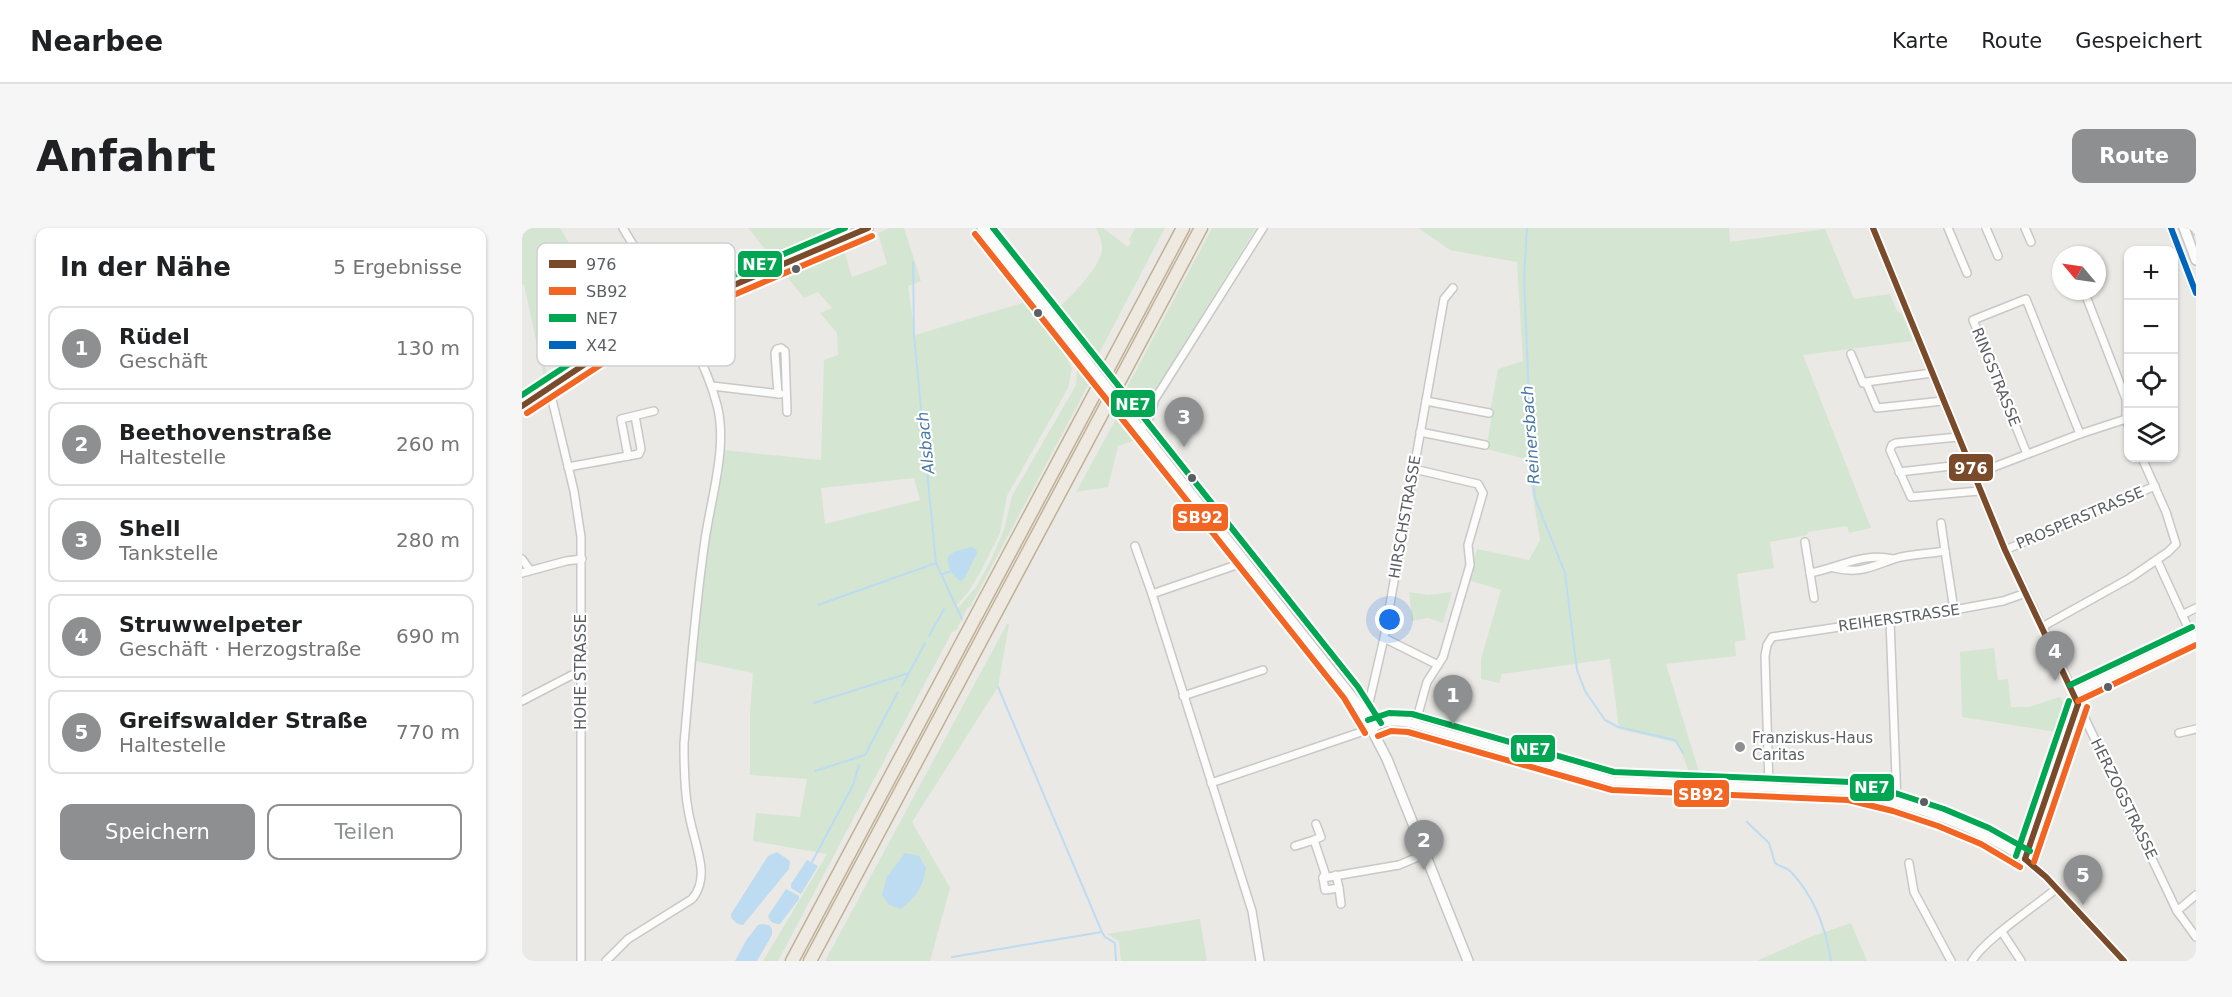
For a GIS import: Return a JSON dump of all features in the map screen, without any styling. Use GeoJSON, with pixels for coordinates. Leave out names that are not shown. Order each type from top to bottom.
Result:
{"type":"FeatureCollection","features":[{"type":"Feature","properties":{"kind":"highway"},"geometry":{"type":"LineString","coordinates":[[792,961],[1183,228]]}},
{"type":"Feature","properties":{"kind":"highway"},"geometry":{"type":"LineString","coordinates":[[810,961],[1201,228]]}},
{"type":"Feature","properties":{"kind":"main road"},"geometry":{"type":"LineString","coordinates":[[735,285],[868,228]]}},
{"type":"Feature","properties":{"kind":"main road"},"geometry":{"type":"LineString","coordinates":[[982,228],[1119,404],[1351,693],[1373,728],[1468,961]]}},
{"type":"Feature","properties":{"kind":"main road"},"geometry":{"type":"LineString","coordinates":[[2184,228],[2196,260]]}},
{"type":"Feature","properties":{"kind":"main road"},"geometry":{"type":"LineString","coordinates":[[522,406],[581,366]]}},
{"type":"Feature","properties":{"kind":"street"},"geometry":{"type":"LineString","coordinates":[[623,228],[632,243]]}},
{"type":"Feature","properties":{"kind":"street"},"geometry":{"type":"LineString","coordinates":[[1132,420],[1155,399],[1263,228]]}},
{"type":"Feature","properties":{"kind":"street","name":"HERZOGSTRASSE"},"geometry":{"type":"LineString","coordinates":[[1873,228],[2005,550],[2177,911],[2196,937]]}},
{"type":"Feature","properties":{"kind":"street"},"geometry":{"type":"LineString","coordinates":[[1948,228],[1967,273]]}},
{"type":"Feature","properties":{"kind":"street"},"geometry":{"type":"LineString","coordinates":[[1986,228],[1998,256]]}},
{"type":"Feature","properties":{"kind":"street"},"geometry":{"type":"LineString","coordinates":[[2025,228],[2031,242]]}},
{"type":"Feature","properties":{"kind":"street"},"geometry":{"type":"LineString","coordinates":[[2171,228],[2196,293]]}},
{"type":"Feature","properties":{"kind":"street","name":"HIRSCHSTRASSE"},"geometry":{"type":"LineString","coordinates":[[1366,716],[1384,638],[1444,299],[1453,288]]}},
{"type":"Feature","properties":{"kind":"street","name":"RINGSTRASSE"},"geometry":{"type":"LineString","coordinates":[[2027,454],[1973,320],[2026,299],[2080,434]]}},
{"type":"Feature","properties":{"kind":"street"},"geometry":{"type":"LineString","coordinates":[[2088,300],[2126,399],[2126,408]]}},
{"type":"Feature","properties":{"kind":"street"},"geometry":{"type":"LineString","coordinates":[[778,394],[775,353],[781,348],[785,351],[787,412]]}},
{"type":"Feature","properties":{"kind":"street"},"geometry":{"type":"LineString","coordinates":[[1851,354],[1863,383],[1932,373]]}},
{"type":"Feature","properties":{"kind":"street"},"geometry":{"type":"LineString","coordinates":[[606,961],[628,939],[692,899],[701,879],[701,869],[687,808],[684,744],[705,541],[720,438],[720,416],[712,386],[703,366]]}},
{"type":"Feature","properties":{"kind":"street"},"geometry":{"type":"LineString","coordinates":[[1866,382],[1877,408],[1943,401]]}},
{"type":"Feature","properties":{"kind":"street"},"geometry":{"type":"LineString","coordinates":[[712,386],[787,395]]}},
{"type":"Feature","properties":{"kind":"street","name":"HOHE STRASSE"},"geometry":{"type":"LineString","coordinates":[[549,387],[579,519],[582,559],[581,961]]}},
{"type":"Feature","properties":{"kind":"street"},"geometry":{"type":"LineString","coordinates":[[1141,431],[1151,414],[1155,399]]}},
{"type":"Feature","properties":{"kind":"street"},"geometry":{"type":"LineString","coordinates":[[1426,400],[1489,413]]}},
{"type":"Feature","properties":{"kind":"street"},"geometry":{"type":"LineString","coordinates":[[628,456],[621,419],[654,411]]}},
{"type":"Feature","properties":{"kind":"street"},"geometry":{"type":"LineString","coordinates":[[568,467],[641,452],[635,416]]}},
{"type":"Feature","properties":{"kind":"street"},"geometry":{"type":"LineString","coordinates":[[1973,475],[2080,434],[2124,423]]}},
{"type":"Feature","properties":{"kind":"street"},"geometry":{"type":"LineString","coordinates":[[1420,432],[1485,445]]}},
{"type":"Feature","properties":{"kind":"street"},"geometry":{"type":"LineString","coordinates":[[1958,437],[1893,444],[1890,450],[1908,494],[1913,498],[1979,491]]}},
{"type":"Feature","properties":{"kind":"street"},"geometry":{"type":"LineString","coordinates":[[2042,627],[2096,598],[2157,560],[2176,544],[2176,539],[2144,462]]}},
{"type":"Feature","properties":{"kind":"street"},"geometry":{"type":"LineString","coordinates":[[1899,472],[1969,464]]}},
{"type":"Feature","properties":{"kind":"street"},"geometry":{"type":"LineString","coordinates":[[1414,469],[1478,484],[1483,493],[1468,545],[1470,565],[1443,657],[1427,682],[1415,724]]}},
{"type":"Feature","properties":{"kind":"street","name":"PROSPERSTRASSE"},"geometry":{"type":"LineString","coordinates":[[2005,550],[2154,486]]}},
{"type":"Feature","properties":{"kind":"street"},"geometry":{"type":"LineString","coordinates":[[1941,523],[1954,610]]}},
{"type":"Feature","properties":{"kind":"street"},"geometry":{"type":"LineString","coordinates":[[1805,543],[1814,598]]}},
{"type":"Feature","properties":{"kind":"street"},"geometry":{"type":"LineString","coordinates":[[1135,546],[1252,911],[1260,961]]}},
{"type":"Feature","properties":{"kind":"street"},"geometry":{"type":"LineString","coordinates":[[1810,573],[1834,568],[1864,570],[1894,559],[1945,551]]}},
{"type":"Feature","properties":{"kind":"street"},"geometry":{"type":"LineString","coordinates":[[1834,568],[1862,557],[1894,559]]}},
{"type":"Feature","properties":{"kind":"street"},"geometry":{"type":"LineString","coordinates":[[522,559],[526,572],[582,559]]}},
{"type":"Feature","properties":{"kind":"street"},"geometry":{"type":"LineString","coordinates":[[2074,693],[2195,639],[2157,560]]}},
{"type":"Feature","properties":{"kind":"street"},"geometry":{"type":"LineString","coordinates":[[1152,594],[1245,562]]}},
{"type":"Feature","properties":{"kind":"street","name":"REIHERSTRASSE"},"geometry":{"type":"LineString","coordinates":[[1769,787],[1765,656],[1767,645],[1772,637],[1954,610],[2003,601],[2026,593]]}},
{"type":"Feature","properties":{"kind":"street"},"geometry":{"type":"LineString","coordinates":[[2182,615],[2196,608]]}},
{"type":"Feature","properties":{"kind":"street"},"geometry":{"type":"LineString","coordinates":[[1890,620],[1897,803]]}},
{"type":"Feature","properties":{"kind":"street"},"geometry":{"type":"LineString","coordinates":[[1384,638],[1438,664]]}},
{"type":"Feature","properties":{"kind":"street"},"geometry":{"type":"LineString","coordinates":[[1183,696],[1263,670]]}},
{"type":"Feature","properties":{"kind":"street"},"geometry":{"type":"LineString","coordinates":[[522,701],[572,675],[582,674]]}},
{"type":"Feature","properties":{"kind":"street"},"geometry":{"type":"LineString","coordinates":[[2025,859],[2078,704]]}},
{"type":"Feature","properties":{"kind":"street"},"geometry":{"type":"LineString","coordinates":[[1211,783],[1386,722],[1415,724],[1613,781],[1840,789],[1897,803],[1971,829],[2025,859],[2057,888],[2124,961]]}},
{"type":"Feature","properties":{"kind":"street"},"geometry":{"type":"LineString","coordinates":[[2180,733],[2196,729]]}},
{"type":"Feature","properties":{"kind":"street"},"geometry":{"type":"LineString","coordinates":[[1295,846],[1321,837],[1316,824]]}},
{"type":"Feature","properties":{"kind":"street"},"geometry":{"type":"LineString","coordinates":[[1314,840],[1325,873],[1323,878],[1325,890],[1339,888]]}},
{"type":"Feature","properties":{"kind":"street"},"geometry":{"type":"LineString","coordinates":[[1323,878],[1399,865],[1425,854]]}},
{"type":"Feature","properties":{"kind":"street"},"geometry":{"type":"LineString","coordinates":[[1909,863],[1914,892],[1951,961]]}},
{"type":"Feature","properties":{"kind":"street"},"geometry":{"type":"LineString","coordinates":[[1336,875],[1341,904]]}},
{"type":"Feature","properties":{"kind":"street"},"geometry":{"type":"LineString","coordinates":[[1972,961],[1978,952],[2057,888]]}},
{"type":"Feature","properties":{"kind":"street"},"geometry":{"type":"LineString","coordinates":[[2177,911],[2196,895]]}},
{"type":"Feature","properties":{"kind":"street"},"geometry":{"type":"LineString","coordinates":[[2002,932],[2021,961]]}},
{"type":"Feature","properties":{"kind":"green space"},"geometry":{"type":"Polygon","coordinates":[[[522,228],[560,228],[569,243],[537,243],[537,345],[524,284],[522,285],[522,228]]]}},
{"type":"Feature","properties":{"kind":"green space"},"geometry":{"type":"Polygon","coordinates":[[[748,228],[845,228],[773,259],[748,228]]]}},
{"type":"Feature","properties":{"kind":"green space"},"geometry":{"type":"Polygon","coordinates":[[[890,228],[904,228],[921,281],[908,286],[915,335],[1029,301],[1059,334],[1060,346],[1072,368],[1068,388],[1007,496],[1000,533],[969,591],[956,606],[957,609],[976,587],[990,562],[1004,530],[1012,496],[1076,385],[1077,370],[1065,344],[1091,380],[970,607],[957,629],[952,632],[778,961],[763,961],[827,854],[753,841],[756,813],[800,817],[807,779],[750,775],[750,713],[753,673],[695,661],[708,541],[723,450],[821,460],[824,360],[838,355],[837,333],[820,313],[832,308],[818,292],[804,298],[784,273],[843,247],[852,277],[887,264],[878,233],[890,228]],[[914,478],[821,488],[825,524],[920,500],[914,478]]]}},
{"type":"Feature","properties":{"kind":"green space"},"geometry":{"type":"Polygon","coordinates":[[[1096,228],[1103,228],[1128,247],[1135,228],[1165,228],[1096,359],[1056,311],[1098,263],[1102,248],[1096,228]]]}},
{"type":"Feature","properties":{"kind":"green space"},"geometry":{"type":"Polygon","coordinates":[[[1212,228],[1256,228],[1159,384],[1142,406],[1134,409],[1123,395],[1212,228]]]}},
{"type":"Feature","properties":{"kind":"green space"},"geometry":{"type":"Polygon","coordinates":[[[1418,228],[1729,228],[1730,242],[1825,229],[1854,299],[1890,294],[1897,311],[1902,314],[1913,341],[1803,355],[1871,528],[1849,533],[1847,526],[1808,532],[1807,535],[1770,542],[1774,568],[1737,574],[1746,640],[1735,642],[1736,656],[1666,664],[1700,775],[1690,775],[1678,743],[1619,729],[1610,659],[1502,674],[1499,683],[1481,679],[1481,659],[1501,590],[1468,580],[1477,549],[1529,560],[1540,540],[1527,459],[1486,449],[1498,369],[1523,361],[1517,262],[1450,250],[1418,228]]]}},
{"type":"Feature","properties":{"kind":"green space"},"geometry":{"type":"Polygon","coordinates":[[[542,366],[545,366],[548,380],[545,382],[542,366]]]}},
{"type":"Feature","properties":{"kind":"green space"},"geometry":{"type":"Polygon","coordinates":[[[1117,417],[1126,422],[1139,439],[1118,446],[1108,487],[1076,492],[1117,417]]]}},
{"type":"Feature","properties":{"kind":"green space"},"geometry":{"type":"Polygon","coordinates":[[[1409,592],[1428,595],[1452,592],[1443,623],[1428,618],[1412,621],[1409,592]]]}},
{"type":"Feature","properties":{"kind":"green space"},"geometry":{"type":"Polygon","coordinates":[[[1009,624],[998,687],[912,822],[950,888],[930,961],[825,961],[1009,624]]]}},
{"type":"Feature","properties":{"kind":"green space"},"geometry":{"type":"Polygon","coordinates":[[[1994,648],[1998,680],[2008,679],[2011,707],[2029,707],[2060,697],[2063,702],[2061,712],[2069,715],[2063,733],[1962,717],[1960,652],[1994,648]]]}},
{"type":"Feature","properties":{"kind":"green space"},"geometry":{"type":"Polygon","coordinates":[[[1200,919],[1207,961],[1121,961],[1119,941],[1107,934],[1200,919]]]}},
{"type":"Feature","properties":{"kind":"green space"},"geometry":{"type":"Polygon","coordinates":[[[1851,923],[1867,961],[1757,961],[1810,937],[1851,923]]]}},
{"type":"Feature","properties":{"kind":"water"},"geometry":{"type":"Polygon","coordinates":[[[971,547],[976,549],[977,553],[961,581],[951,571],[948,557],[954,552],[971,547]]]}},
{"type":"Feature","properties":{"kind":"water"},"geometry":{"type":"Polygon","coordinates":[[[777,852],[790,861],[789,869],[743,925],[738,924],[731,914],[768,856],[777,852]]]}},
{"type":"Feature","properties":{"kind":"water"},"geometry":{"type":"Polygon","coordinates":[[[905,853],[919,856],[926,868],[918,891],[901,909],[889,905],[882,895],[887,877],[905,853]]]}},
{"type":"Feature","properties":{"kind":"water"},"geometry":{"type":"Polygon","coordinates":[[[807,860],[818,866],[801,894],[791,888],[791,884],[807,860]]]}},
{"type":"Feature","properties":{"kind":"water"},"geometry":{"type":"Polygon","coordinates":[[[786,889],[799,896],[799,899],[780,924],[774,923],[768,916],[786,889]]]}},
{"type":"Feature","properties":{"kind":"water"},"geometry":{"type":"Polygon","coordinates":[[[758,925],[769,925],[772,935],[757,961],[735,961],[747,939],[758,925]]]}},
{"type":"Feature","properties":{"kind":"waterway","name":"Reinersbach"},"geometry":{"type":"LineString","coordinates":[[1527,228],[1524,279],[1529,398],[1528,436],[1535,498],[1565,573],[1577,670],[1585,691],[1605,720],[1618,727],[1675,740],[1683,753]]}},
{"type":"Feature","properties":{"kind":"waterway","name":"Alsbach"},"geometry":{"type":"LineString","coordinates":[[913,262],[914,336],[936,563],[962,619]]}},
{"type":"Feature","properties":{"kind":"waterway"},"geometry":{"type":"LineString","coordinates":[[818,605],[936,563]]}},
{"type":"Feature","properties":{"kind":"waterway"},"geometry":{"type":"LineString","coordinates":[[943,574],[951,571]]}},
{"type":"Feature","properties":{"kind":"waterway"},"geometry":{"type":"LineString","coordinates":[[929,636],[944,609]]}},
{"type":"Feature","properties":{"kind":"waterway"},"geometry":{"type":"LineString","coordinates":[[902,686],[925,643]]}},
{"type":"Feature","properties":{"kind":"waterway"},"geometry":{"type":"LineString","coordinates":[[814,703],[909,673]]}},
{"type":"Feature","properties":{"kind":"waterway","name":"Alsbach"},"geometry":{"type":"LineString","coordinates":[[998,687],[1102,932],[1105,937],[1115,943],[1116,961]]}},
{"type":"Feature","properties":{"kind":"waterway"},"geometry":{"type":"LineString","coordinates":[[815,771],[865,755],[898,692]]}},
{"type":"Feature","properties":{"kind":"waterway"},"geometry":{"type":"LineString","coordinates":[[812,862],[853,785],[859,765]]}},
{"type":"Feature","properties":{"kind":"waterway","name":"Reinersbach"},"geometry":{"type":"LineString","coordinates":[[1747,822],[1769,843],[1775,863],[1789,870],[1806,892],[1818,913],[1831,961]]}},
{"type":"Feature","properties":{"kind":"waterway"},"geometry":{"type":"LineString","coordinates":[[952,957],[1102,932]]}},
{"type":"Feature","properties":{"kind":"transit line","name":"NE7"},"geometry":{"type":"LineString","coordinates":[[735,275],[845,228]]}},
{"type":"Feature","properties":{"kind":"transit line","name":"976"},"geometry":{"type":"LineString","coordinates":[[735,285],[868,228]]}},
{"type":"Feature","properties":{"kind":"transit line","name":"NE7"},"geometry":{"type":"LineString","coordinates":[[993,228],[1358,687],[1381,723]]}},
{"type":"Feature","properties":{"kind":"transit line","name":"976"},"geometry":{"type":"LineString","coordinates":[[1873,228],[2005,550],[2078,704]]}},
{"type":"Feature","properties":{"kind":"transit line","name":"X42"},"geometry":{"type":"LineString","coordinates":[[2171,228],[2196,293]]}},
{"type":"Feature","properties":{"kind":"transit line","name":"SB92"},"geometry":{"type":"LineString","coordinates":[[975,234],[1344,698],[1365,733]]}},
{"type":"Feature","properties":{"kind":"transit line","name":"SB92"},"geometry":{"type":"LineString","coordinates":[[735,294],[872,236]]}},
{"type":"Feature","properties":{"kind":"transit line","name":"NE7"},"geometry":{"type":"LineString","coordinates":[[522,395],[566,366]]}},
{"type":"Feature","properties":{"kind":"transit line","name":"976"},"geometry":{"type":"LineString","coordinates":[[522,406],[582,366]]}},
{"type":"Feature","properties":{"kind":"transit line","name":"SB92"},"geometry":{"type":"LineString","coordinates":[[527,413],[599,366]]}},
{"type":"Feature","properties":{"kind":"transit line","name":"NE7"},"geometry":{"type":"LineString","coordinates":[[2070,685],[2192,627]]}},
{"type":"Feature","properties":{"kind":"transit line","name":"SB92"},"geometry":{"type":"LineString","coordinates":[[2078,701],[2196,645]]}},
{"type":"Feature","properties":{"kind":"transit line","name":"NE7"},"geometry":{"type":"LineString","coordinates":[[2016,856],[2069,701]]}},
{"type":"Feature","properties":{"kind":"transit line","name":"976"},"geometry":{"type":"LineString","coordinates":[[2025,859],[2078,704]]}},
{"type":"Feature","properties":{"kind":"transit line","name":"SB92"},"geometry":{"type":"LineString","coordinates":[[2034,862],[2087,707]]}},
{"type":"Feature","properties":{"kind":"transit line","name":"NE7"},"geometry":{"type":"LineString","coordinates":[[1368,720],[1389,713],[1412,714],[1614,772],[1851,782],[1944,809],[1989,828],[2030,851]]}},
{"type":"Feature","properties":{"kind":"transit line","name":"SB92"},"geometry":{"type":"LineString","coordinates":[[1378,736],[1391,731],[1408,732],[1612,790],[1848,800],[1893,811],[1938,826],[1981,844],[2020,867]]}},
{"type":"Feature","properties":{"kind":"transit line","name":"976"},"geometry":{"type":"LineString","coordinates":[[2025,859],[2046,877],[2124,961]]}},
{"type":"Feature","properties":{"kind":"place","name":"Shell"},"geometry":{"type":"Point","coordinates":[1184,447]}},
{"type":"Feature","properties":{"kind":"place","name":"Struwwelpeter"},"geometry":{"type":"Point","coordinates":[2055,681]}},
{"type":"Feature","properties":{"kind":"place","name":"Rüdel"},"geometry":{"type":"Point","coordinates":[1453,725]}},
{"type":"Feature","properties":{"kind":"place","name":"Franziskus-Haus Caritas"},"geometry":{"type":"Point","coordinates":[1740,747]}},
{"type":"Feature","properties":{"kind":"place","name":"Beethovenstraße"},"geometry":{"type":"Point","coordinates":[1424,870]}},
{"type":"Feature","properties":{"kind":"place","name":"Greifswalder Straße"},"geometry":{"type":"Point","coordinates":[2083,905]}}]}
